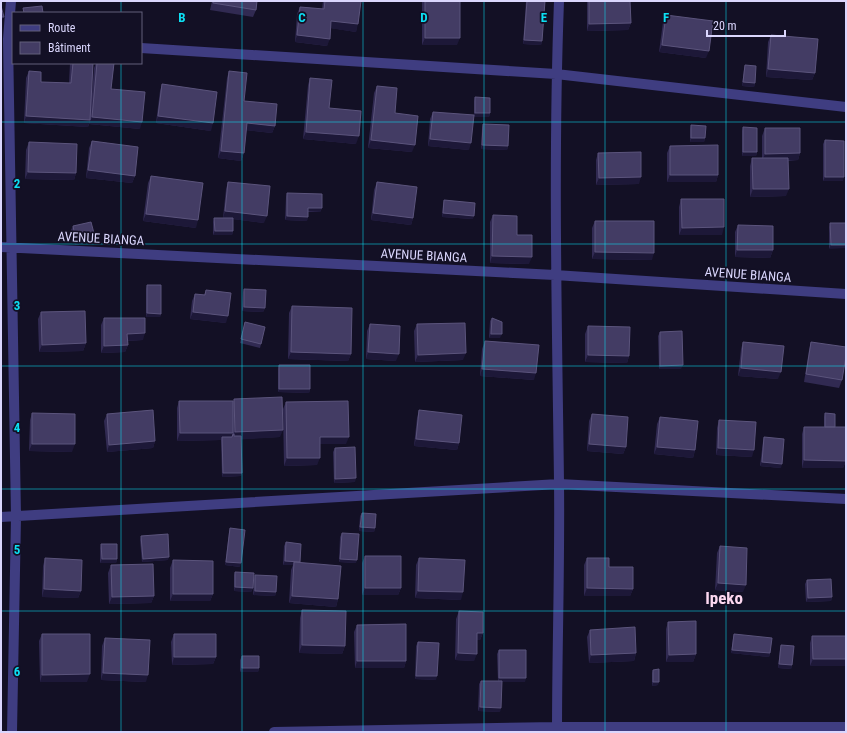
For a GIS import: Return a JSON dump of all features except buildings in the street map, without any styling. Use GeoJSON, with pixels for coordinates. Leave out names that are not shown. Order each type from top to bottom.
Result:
{"type":"FeatureCollection","features":[{"type":"Feature","properties":{"kind":"street"},"geometry":{"type":"LineString","coordinates":[[11,1],[7,39],[6,247],[16,517],[12,732]]}},
{"type":"Feature","properties":{"kind":"street"},"geometry":{"type":"LineString","coordinates":[[557,730],[559,484],[556,275],[556,74],[559,1]]}},
{"type":"Feature","properties":{"kind":"street"},"geometry":{"type":"LineString","coordinates":[[142,48],[556,74],[846,107]]}},
{"type":"Feature","properties":{"kind":"street","name":"AVENUE BIANGA"},"geometry":{"type":"LineString","coordinates":[[6,247],[556,275],[846,294]]}},
{"type":"Feature","properties":{"kind":"street"},"geometry":{"type":"LineString","coordinates":[[1,517],[559,484],[846,499]]}},
{"type":"Feature","properties":{"kind":"street"},"geometry":{"type":"LineString","coordinates":[[274,732],[846,728]]}},
{"type":"Feature","properties":{"kind":"district","name":"Ipeko"},"geometry":{"type":"Point","coordinates":[724,598]}}]}
